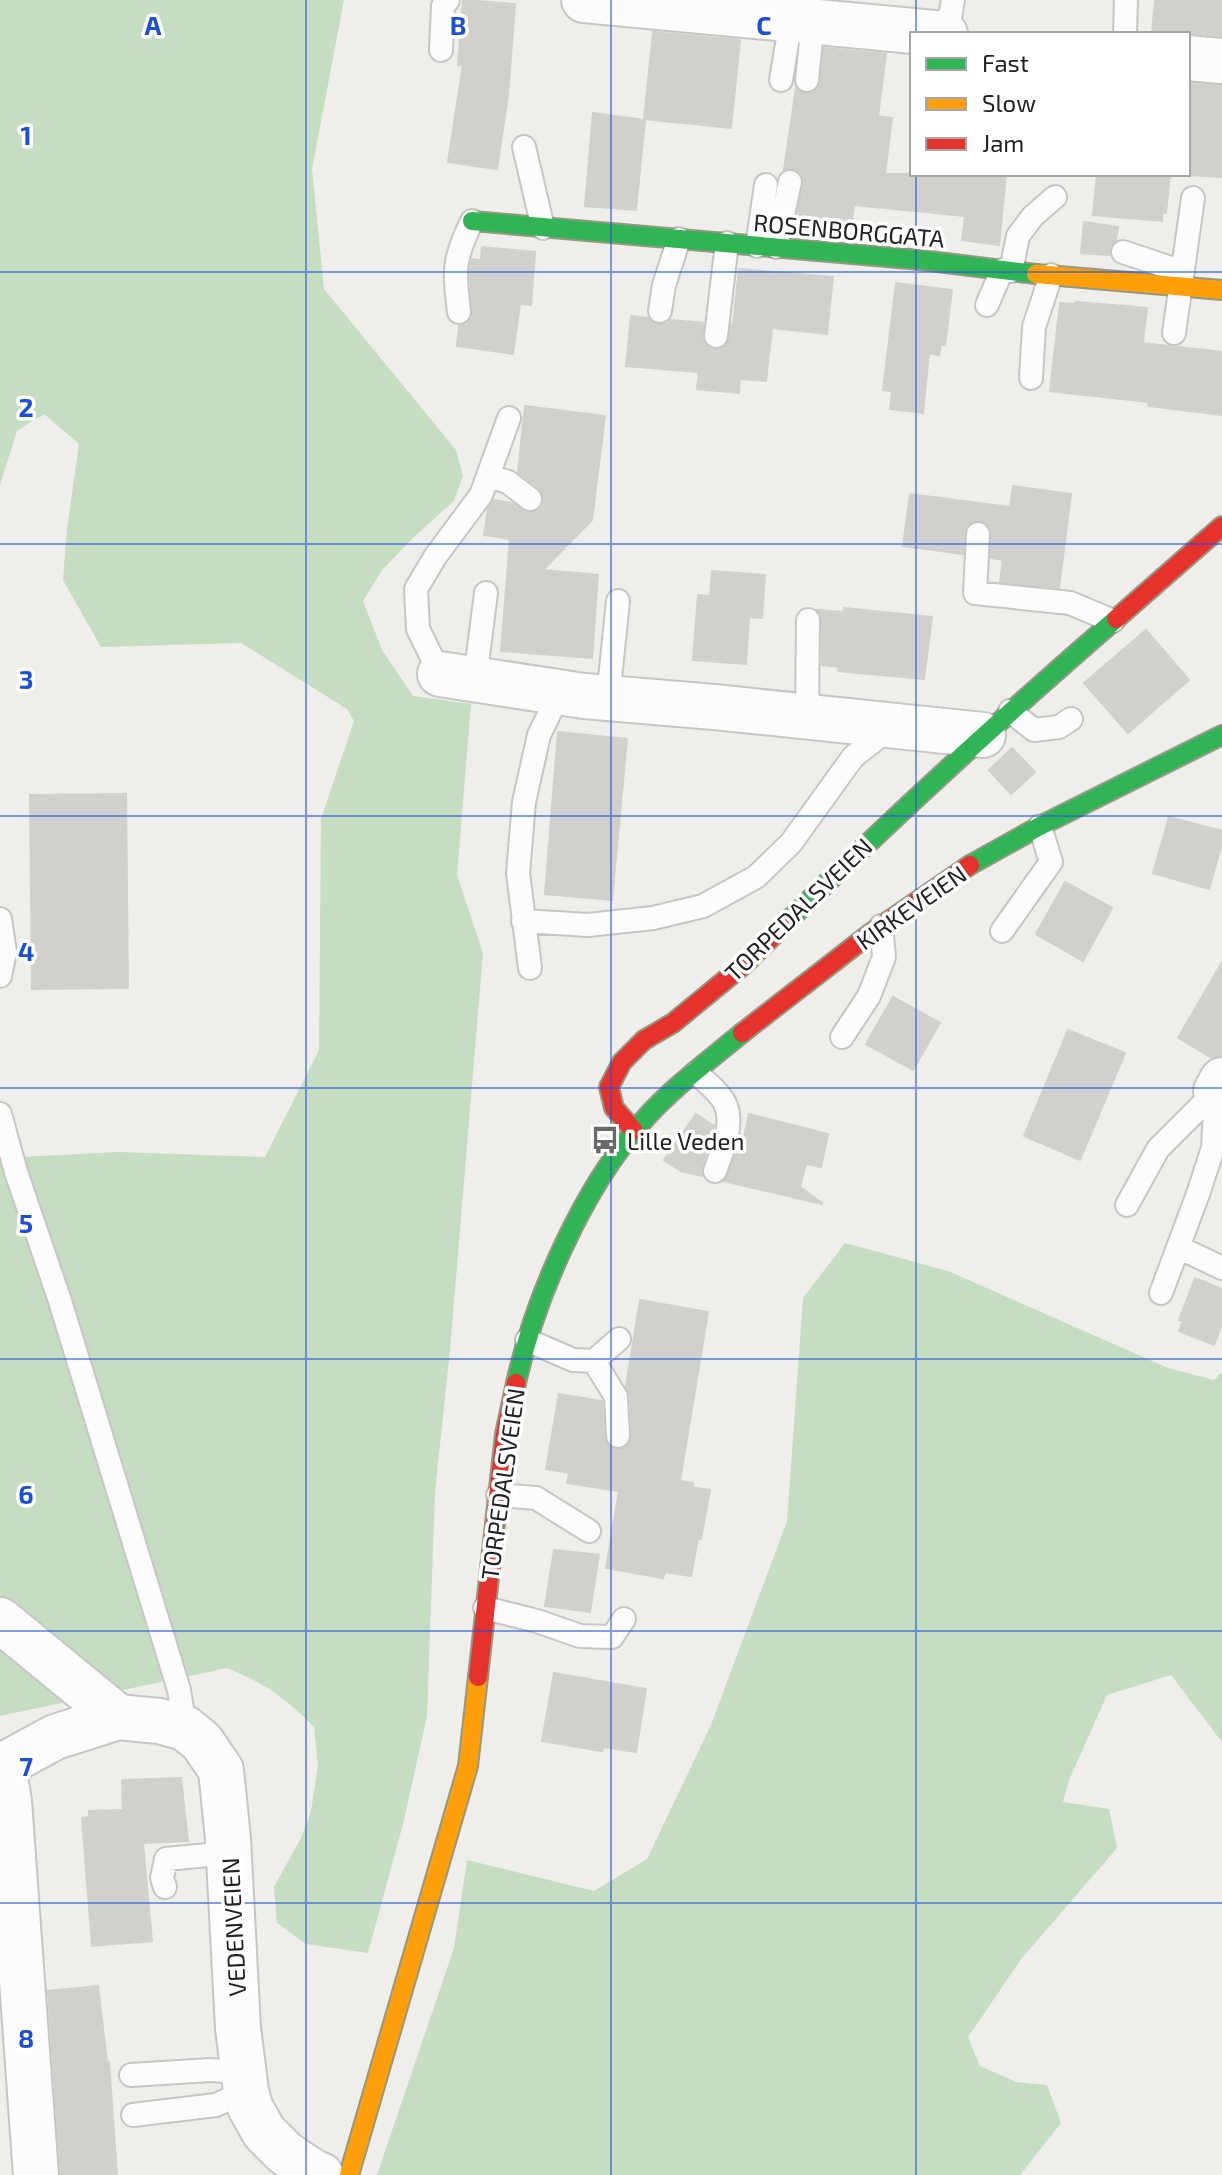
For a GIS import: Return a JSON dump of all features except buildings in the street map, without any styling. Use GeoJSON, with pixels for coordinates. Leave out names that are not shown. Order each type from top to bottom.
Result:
{"type":"FeatureCollection","features":[{"type":"Feature","properties":{"kind":"main road","name":"ROSENBORGGATA"},"geometry":{"type":"LineString","coordinates":[[472,221],[921,260],[1051,275],[1183,279],[1222,290]]}},
{"type":"Feature","properties":{"kind":"main road","name":"TORPEDALSVEIEN"},"geometry":{"type":"LineString","coordinates":[[349,2175],[468,1766],[505,1434],[527,1340],[575,1225],[634,1131],[614,1108],[609,1087],[622,1062],[644,1040],[673,1023],[746,963],[863,847],[997,723],[1222,526]]}},
{"type":"Feature","properties":{"kind":"main road","name":"KIRKEVEIEN"},"geometry":{"type":"LineString","coordinates":[[634,1131],[661,1103],[754,1022],[881,926],[979,860],[1222,735]]}},
{"type":"Feature","properties":{"kind":"street"},"geometry":{"type":"LineString","coordinates":[[584,0],[806,16],[930,32]]}},
{"type":"Feature","properties":{"kind":"street"},"geometry":{"type":"LineString","coordinates":[[1190,58],[1222,61]]}},
{"type":"Feature","properties":{"kind":"street"},"geometry":{"type":"LineString","coordinates":[[458,676],[608,698],[716,694],[807,716],[894,725],[997,723]]}},
{"type":"Feature","properties":{"kind":"street"},"geometry":{"type":"LineString","coordinates":[[0,1620],[118,1717]]}},
{"type":"Feature","properties":{"kind":"street"},"geometry":{"type":"LineString","coordinates":[[36,2175],[9,1801],[2,1766],[55,1737],[118,1717],[159,1721],[185,1728]]}},
{"type":"Feature","properties":{"kind":"street","name":"VEDENVEIEN"},"geometry":{"type":"LineString","coordinates":[[185,1728],[202,1742],[221,1770],[244,2082],[250,2107],[264,2132],[285,2153],[321,2175]]}},
{"type":"Feature","properties":{"kind":"lane"},"geometry":{"type":"LineString","coordinates":[[441,50],[443,6],[448,0]]}},
{"type":"Feature","properties":{"kind":"lane"},"geometry":{"type":"LineString","coordinates":[[946,32],[953,0]]}},
{"type":"Feature","properties":{"kind":"lane"},"geometry":{"type":"LineString","coordinates":[[1125,32],[1126,0]]}},
{"type":"Feature","properties":{"kind":"lane"},"geometry":{"type":"LineString","coordinates":[[806,16],[807,80]]}},
{"type":"Feature","properties":{"kind":"lane"},"geometry":{"type":"LineString","coordinates":[[781,80],[806,16]]}},
{"type":"Feature","properties":{"kind":"lane"},"geometry":{"type":"LineString","coordinates":[[524,147],[543,228]]}},
{"type":"Feature","properties":{"kind":"lane"},"geometry":{"type":"LineString","coordinates":[[767,246],[790,182]]}},
{"type":"Feature","properties":{"kind":"lane"},"geometry":{"type":"LineString","coordinates":[[766,185],[767,246]]}},
{"type":"Feature","properties":{"kind":"lane"},"geometry":{"type":"LineString","coordinates":[[987,305],[1006,271],[1018,236],[1033,216],[1055,197]]}},
{"type":"Feature","properties":{"kind":"lane"},"geometry":{"type":"LineString","coordinates":[[1174,333],[1193,198]]}},
{"type":"Feature","properties":{"kind":"lane"},"geometry":{"type":"LineString","coordinates":[[459,312],[455,273],[458,250],[472,221]]}},
{"type":"Feature","properties":{"kind":"lane"},"geometry":{"type":"LineString","coordinates":[[921,260],[924,233]]}},
{"type":"Feature","properties":{"kind":"lane"},"geometry":{"type":"LineString","coordinates":[[660,311],[664,285],[679,239]]}},
{"type":"Feature","properties":{"kind":"lane"},"geometry":{"type":"LineString","coordinates":[[716,336],[727,243]]}},
{"type":"Feature","properties":{"kind":"lane"},"geometry":{"type":"LineString","coordinates":[[1123,252],[1183,279]]}},
{"type":"Feature","properties":{"kind":"lane"},"geometry":{"type":"LineString","coordinates":[[1031,378],[1034,327],[1051,275]]}},
{"type":"Feature","properties":{"kind":"lane"},"geometry":{"type":"LineString","coordinates":[[458,676],[418,629],[416,589],[435,557],[481,495],[509,418]]}},
{"type":"Feature","properties":{"kind":"lane"},"geometry":{"type":"LineString","coordinates":[[489,476],[508,482],[530,499]]}},
{"type":"Feature","properties":{"kind":"lane"},"geometry":{"type":"LineString","coordinates":[[978,534],[975,593],[1070,603],[1113,621]]}},
{"type":"Feature","properties":{"kind":"lane"},"geometry":{"type":"LineString","coordinates":[[458,676],[486,593]]}},
{"type":"Feature","properties":{"kind":"lane"},"geometry":{"type":"LineString","coordinates":[[608,698],[618,601]]}},
{"type":"Feature","properties":{"kind":"lane"},"geometry":{"type":"LineString","coordinates":[[807,716],[808,620]]}},
{"type":"Feature","properties":{"kind":"lane"},"geometry":{"type":"LineString","coordinates":[[530,968],[518,873],[524,802],[539,735],[560,692]]}},
{"type":"Feature","properties":{"kind":"lane"},"geometry":{"type":"LineString","coordinates":[[997,723],[1034,730],[1059,727],[1071,719]]}},
{"type":"Feature","properties":{"kind":"lane"},"geometry":{"type":"LineString","coordinates":[[523,921],[588,925],[653,918],[703,906],[756,877],[791,843],[853,757],[894,725]]}},
{"type":"Feature","properties":{"kind":"lane"},"geometry":{"type":"LineString","coordinates":[[1002,931],[1051,862],[1040,826]]}},
{"type":"Feature","properties":{"kind":"lane"},"geometry":{"type":"LineString","coordinates":[[0,919],[5,952],[0,976]]}},
{"type":"Feature","properties":{"kind":"lane"},"geometry":{"type":"LineString","coordinates":[[842,1037],[869,996],[884,957],[881,926]]}},
{"type":"Feature","properties":{"kind":"lane"},"geometry":{"type":"LineString","coordinates":[[696,1073],[723,1098],[730,1117],[724,1148],[715,1171]]}},
{"type":"Feature","properties":{"kind":"lane"},"geometry":{"type":"LineString","coordinates":[[1127,1205],[1158,1149],[1219,1086]]}},
{"type":"Feature","properties":{"kind":"lane"},"geometry":{"type":"LineString","coordinates":[[1161,1293],[1213,1148],[1219,1086]]}},
{"type":"Feature","properties":{"kind":"lane"},"geometry":{"type":"LineString","coordinates":[[0,1114],[179,1690],[185,1728]]}},
{"type":"Feature","properties":{"kind":"lane"},"geometry":{"type":"LineString","coordinates":[[1178,1247],[1222,1268]]}},
{"type":"Feature","properties":{"kind":"lane"},"geometry":{"type":"LineString","coordinates":[[527,1340],[573,1360],[594,1361],[619,1339]]}},
{"type":"Feature","properties":{"kind":"lane"},"geometry":{"type":"LineString","coordinates":[[594,1361],[616,1397],[618,1436]]}},
{"type":"Feature","properties":{"kind":"lane"},"geometry":{"type":"LineString","coordinates":[[498,1495],[536,1498],[589,1531]]}},
{"type":"Feature","properties":{"kind":"lane"},"geometry":{"type":"LineString","coordinates":[[485,1608],[580,1636],[612,1637],[624,1619]]}},
{"type":"Feature","properties":{"kind":"lane"},"geometry":{"type":"LineString","coordinates":[[165,1887],[162,1878],[166,1859],[229,1853]]}},
{"type":"Feature","properties":{"kind":"lane"},"geometry":{"type":"LineString","coordinates":[[131,2075],[210,2070],[244,2082]]}},
{"type":"Feature","properties":{"kind":"lane"},"geometry":{"type":"LineString","coordinates":[[133,2115],[216,2105],[244,2082]]}},
{"type":"Feature","properties":{"kind":"green space"},"geometry":{"type":"Polygon","coordinates":[[[0,0],[344,0],[312,169],[324,289],[456,450],[463,476],[454,501],[382,570],[363,601],[382,650],[413,696],[471,704],[457,875],[483,953],[435,1492],[427,1716],[403,1824],[368,1953],[306,1944],[277,1923],[274,1887],[302,1836],[311,1811],[318,1766],[314,1727],[274,1692],[227,1668],[0,1716],[0,1158],[119,1152],[265,1157],[319,1050],[321,819],[354,721],[347,709],[241,643],[101,647],[63,580],[79,444],[44,414],[17,431],[0,485],[0,0]]]}},
{"type":"Feature","properties":{"kind":"green space"},"geometry":{"type":"Polygon","coordinates":[[[845,1243],[948,1271],[1168,1368],[1214,1380],[1222,1372],[1222,1742],[1171,1675],[1107,1695],[1069,1780],[1063,1802],[1109,1809],[1117,1848],[1022,1958],[968,2037],[980,2066],[1016,2082],[1047,2085],[1061,2123],[1020,2175],[377,2175],[454,1948],[467,1860],[594,1891],[647,1859],[711,1725],[787,1521],[803,1298],[845,1243]]]}},
{"type":"Feature","properties":{"kind":"traffic: fast"},"geometry":{"type":"LineString","coordinates":[[472,221],[921,260],[1036,274]]}},
{"type":"Feature","properties":{"kind":"traffic: fast"},"geometry":{"type":"LineString","coordinates":[[787,922],[949,768],[1116,619]]}},
{"type":"Feature","properties":{"kind":"traffic: fast"},"geometry":{"type":"LineString","coordinates":[[970,865],[1040,826],[1222,735]]}},
{"type":"Feature","properties":{"kind":"traffic: fast"},"geometry":{"type":"LineString","coordinates":[[516,1383],[535,1315],[549,1280],[581,1211],[600,1179],[620,1149],[653,1110],[742,1033]]}},
{"type":"Feature","properties":{"kind":"traffic: slow"},"geometry":{"type":"LineString","coordinates":[[1036,274],[1222,290]]}},
{"type":"Feature","properties":{"kind":"traffic: slow"},"geometry":{"type":"LineString","coordinates":[[349,2175],[468,1766],[478,1677]]}},
{"type":"Feature","properties":{"kind":"traffic: jam"},"geometry":{"type":"LineString","coordinates":[[1116,619],[1222,526]]}},
{"type":"Feature","properties":{"kind":"traffic: jam"},"geometry":{"type":"LineString","coordinates":[[742,1033],[871,933],[970,865]]}},
{"type":"Feature","properties":{"kind":"traffic: jam"},"geometry":{"type":"LineString","coordinates":[[634,1131],[614,1108],[609,1087],[622,1062],[644,1040],[673,1023],[746,963],[787,922]]}},
{"type":"Feature","properties":{"kind":"traffic: jam"},"geometry":{"type":"LineString","coordinates":[[478,1677],[505,1434],[516,1383]]}},
{"type":"Feature","properties":{"kind":"place","name":"Lille Veden"},"geometry":{"type":"Point","coordinates":[605,1140]}}]}
